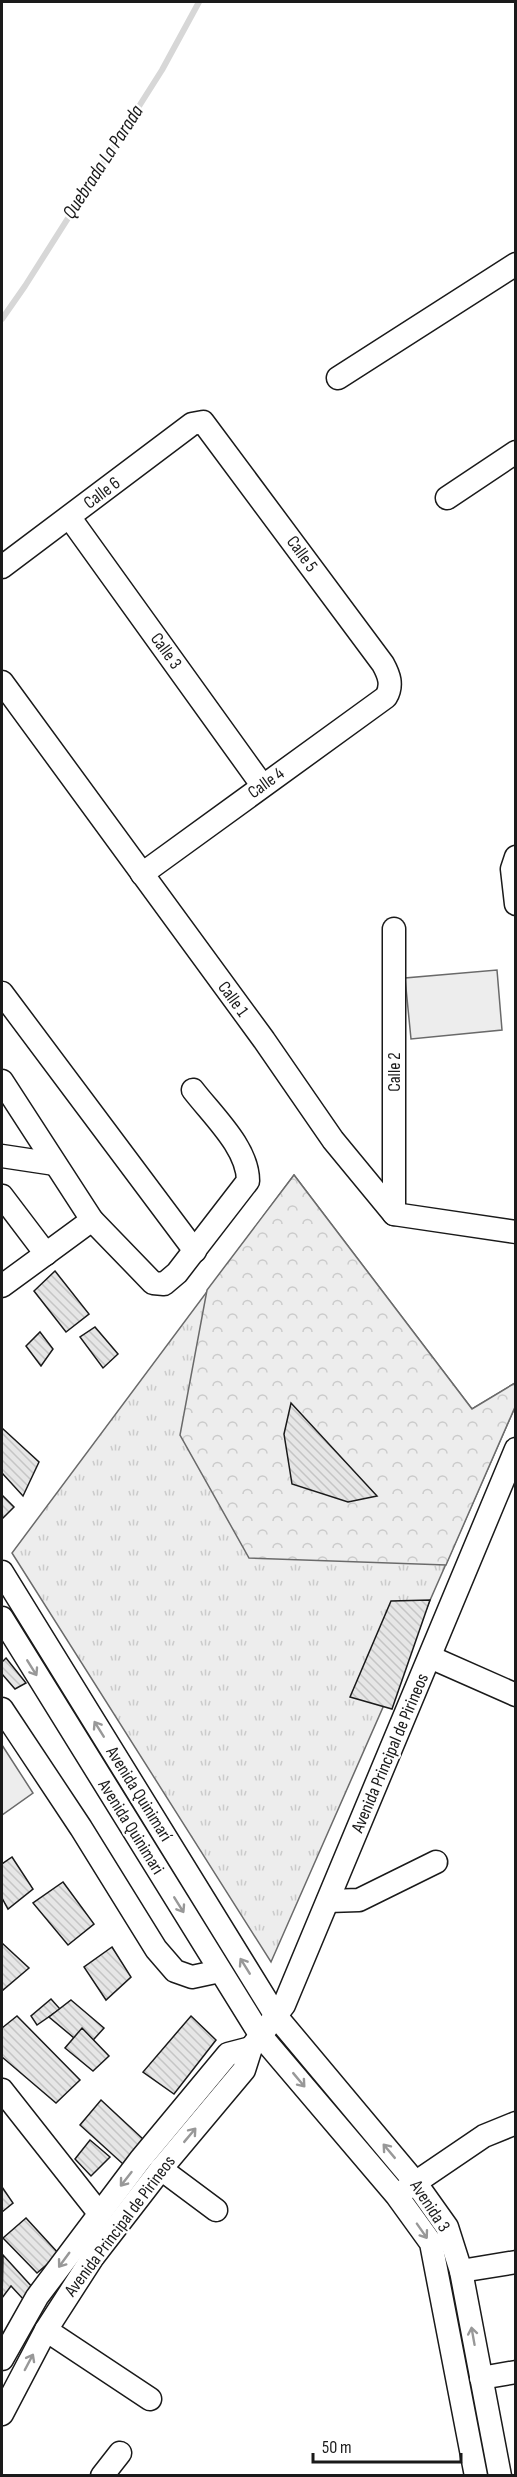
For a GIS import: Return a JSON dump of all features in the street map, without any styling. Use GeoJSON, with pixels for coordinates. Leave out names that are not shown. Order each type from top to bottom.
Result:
{"type":"FeatureCollection","features":[{"type":"Feature","properties":{"kind":"street"},"geometry":{"type":"LineString","coordinates":[[338,378],[516,264]]}},
{"type":"Feature","properties":{"kind":"street","name":"Calle 6"},"geometry":{"type":"LineString","coordinates":[[2,567],[192,424],[203,422]]}},
{"type":"Feature","properties":{"kind":"street","name":"Calle 5"},"geometry":{"type":"LineString","coordinates":[[203,422],[383,664],[389,675],[389,691]]}},
{"type":"Feature","properties":{"kind":"street"},"geometry":{"type":"LineString","coordinates":[[447,498],[516,452]]}},
{"type":"Feature","properties":{"kind":"street","name":"Calle 3"},"geometry":{"type":"LineString","coordinates":[[70,518],[262,785]]}},
{"type":"Feature","properties":{"kind":"street","name":"Calle 1"},"geometry":{"type":"LineString","coordinates":[[2,682],[333,1140],[394,1214]]}},
{"type":"Feature","properties":{"kind":"street","name":"Calle 4"},"geometry":{"type":"LineString","coordinates":[[142,874],[386,697],[389,691]]}},
{"type":"Feature","properties":{"kind":"street"},"geometry":{"type":"LineString","coordinates":[[516,856],[512,869],[516,904]]}},
{"type":"Feature","properties":{"kind":"street","name":"Calle 2"},"geometry":{"type":"LineString","coordinates":[[394,929],[394,1214]]}},
{"type":"Feature","properties":{"kind":"street"},"geometry":{"type":"LineString","coordinates":[[2,993],[195,1251]]}},
{"type":"Feature","properties":{"kind":"street"},"geometry":{"type":"LineString","coordinates":[[2,1081],[92,1220],[153,1283],[164,1284],[195,1251],[248,1181],[248,1166],[239,1151],[193,1090]]}},
{"type":"Feature","properties":{"kind":"street"},"geometry":{"type":"LineString","coordinates":[[2,1156],[55,1164]]}},
{"type":"Feature","properties":{"kind":"street"},"geometry":{"type":"LineString","coordinates":[[2,1196],[46,1254]]}},
{"type":"Feature","properties":{"kind":"street"},"geometry":{"type":"LineString","coordinates":[[394,1214],[516,1232]]}},
{"type":"Feature","properties":{"kind":"street"},"geometry":{"type":"LineString","coordinates":[[2,1286],[92,1220]]}},
{"type":"Feature","properties":{"kind":"street","name":"Avenida Principal de Pirineos"},"geometry":{"type":"LineString","coordinates":[[2,2414],[46,2330],[93,2258],[162,2169],[244,2070],[256,2042],[276,2016],[296,1978],[430,1658],[510,1483],[516,1449]]}},
{"type":"Feature","properties":{"kind":"street","name":"Avenida Quinimarí"},"geometry":{"type":"LineString","coordinates":[[2,1572],[276,2016]]}},
{"type":"Feature","properties":{"kind":"street","name":"Avenida Quinimari"},"geometry":{"type":"LineString","coordinates":[[2,1618],[220,1971],[256,2042]]}},
{"type":"Feature","properties":{"kind":"street"},"geometry":{"type":"LineString","coordinates":[[430,1658],[516,1695]]}},
{"type":"Feature","properties":{"kind":"street"},"geometry":{"type":"LineString","coordinates":[[2,1709],[81,1827],[156,1949],[176,1971],[192,1977],[220,1971]]}},
{"type":"Feature","properties":{"kind":"street"},"geometry":{"type":"LineString","coordinates":[[328,1901],[359,1900],[436,1862]]}},
{"type":"Feature","properties":{"kind":"street","name":"Avenida 3"},"geometry":{"type":"LineString","coordinates":[[276,2016],[415,2182],[447,2227],[461,2271],[500,2475]]}},
{"type":"Feature","properties":{"kind":"street","name":"Avenida Principal de Pirineos"},"geometry":{"type":"LineString","coordinates":[[2,2359],[37,2298],[99,2213],[228,2054],[256,2042]]}},
{"type":"Feature","properties":{"kind":"street","name":"Avenida 3"},"geometry":{"type":"LineString","coordinates":[[256,2042],[398,2196],[431,2243],[476,2475]]}},
{"type":"Feature","properties":{"kind":"street"},"geometry":{"type":"LineString","coordinates":[[2,2090],[99,2213]]}},
{"type":"Feature","properties":{"kind":"street"},"geometry":{"type":"LineString","coordinates":[[398,2196],[484,2136],[516,2123]]}},
{"type":"Feature","properties":{"kind":"street"},"geometry":{"type":"LineString","coordinates":[[162,2169],[216,2210]]}},
{"type":"Feature","properties":{"kind":"street"},"geometry":{"type":"LineString","coordinates":[[461,2271],[516,2262]]}},
{"type":"Feature","properties":{"kind":"street"},"geometry":{"type":"LineString","coordinates":[[46,2330],[150,2400]]}},
{"type":"Feature","properties":{"kind":"street"},"geometry":{"type":"LineString","coordinates":[[481,2378],[516,2372]]}},
{"type":"Feature","properties":{"kind":"street"},"geometry":{"type":"LineString","coordinates":[[102,2475],[120,2452]]}},
{"type":"Feature","properties":{"kind":"green space"},"geometry":{"type":"Polygon","coordinates":[[[497,970],[502,1030],[411,1039],[405,978],[497,970]]]}},
{"type":"Feature","properties":{"kind":"green space"},"geometry":{"type":"Polygon","coordinates":[[[294,1175],[472,1409],[515,1383],[515,1407],[271,1962],[12,1553],[294,1175]]]}},
{"type":"Feature","properties":{"kind":"green space"},"geometry":{"type":"Polygon","coordinates":[[[294,1175],[472,1409],[515,1383],[515,1407],[446,1565],[249,1558],[180,1435],[207,1290],[294,1175]]]}},
{"type":"Feature","properties":{"kind":"green space"},"geometry":{"type":"Polygon","coordinates":[[[2,1745],[33,1793],[2,1815],[2,1745]]]}},
{"type":"Feature","properties":{"kind":"building"},"geometry":{"type":"Polygon","coordinates":[[[55,1271],[89,1314],[66,1332],[34,1291],[55,1271]]]}},
{"type":"Feature","properties":{"kind":"building"},"geometry":{"type":"Polygon","coordinates":[[[95,1327],[118,1354],[103,1368],[80,1337],[95,1327]]]}},
{"type":"Feature","properties":{"kind":"building"},"geometry":{"type":"Polygon","coordinates":[[[40,1332],[53,1349],[41,1366],[26,1346],[40,1332]]]}},
{"type":"Feature","properties":{"kind":"building"},"geometry":{"type":"Polygon","coordinates":[[[291,1403],[377,1496],[348,1502],[292,1484],[284,1434],[291,1403]]]}},
{"type":"Feature","properties":{"kind":"building"},"geometry":{"type":"Polygon","coordinates":[[[2,1428],[39,1462],[23,1496],[2,1473],[2,1428]]]}},
{"type":"Feature","properties":{"kind":"building"},"geometry":{"type":"Polygon","coordinates":[[[2,1495],[14,1507],[2,1519],[2,1495]]]}},
{"type":"Feature","properties":{"kind":"building"},"geometry":{"type":"Polygon","coordinates":[[[430,1600],[392,1709],[350,1697],[391,1601],[430,1600]]]}},
{"type":"Feature","properties":{"kind":"building"},"geometry":{"type":"Polygon","coordinates":[[[6,1658],[26,1683],[15,1689],[2,1674],[2,1662],[6,1658]]]}},
{"type":"Feature","properties":{"kind":"building"},"geometry":{"type":"Polygon","coordinates":[[[12,1857],[33,1889],[8,1909],[2,1898],[2,1864],[12,1857]]]}},
{"type":"Feature","properties":{"kind":"building"},"geometry":{"type":"Polygon","coordinates":[[[63,1882],[94,1924],[68,1945],[33,1903],[63,1882]]]}},
{"type":"Feature","properties":{"kind":"building"},"geometry":{"type":"Polygon","coordinates":[[[2,1943],[29,1968],[3,1990],[2,1988],[2,1943]]]}},
{"type":"Feature","properties":{"kind":"building"},"geometry":{"type":"Polygon","coordinates":[[[112,1947],[131,1977],[106,2000],[84,1967],[112,1947]]]}},
{"type":"Feature","properties":{"kind":"building"},"geometry":{"type":"Polygon","coordinates":[[[51,1999],[60,2009],[37,2025],[31,2016],[51,1999]]]}},
{"type":"Feature","properties":{"kind":"building"},"geometry":{"type":"Polygon","coordinates":[[[71,2000],[104,2028],[86,2048],[49,2017],[71,2000]]]}},
{"type":"Feature","properties":{"kind":"building"},"geometry":{"type":"Polygon","coordinates":[[[17,2016],[80,2080],[56,2103],[2,2057],[2,2028],[17,2016]]]}},
{"type":"Feature","properties":{"kind":"building"},"geometry":{"type":"Polygon","coordinates":[[[191,2016],[216,2040],[174,2094],[143,2072],[191,2016]]]}},
{"type":"Feature","properties":{"kind":"building"},"geometry":{"type":"Polygon","coordinates":[[[82,2028],[109,2056],[93,2071],[65,2048],[82,2028]]]}},
{"type":"Feature","properties":{"kind":"building"},"geometry":{"type":"Polygon","coordinates":[[[101,2100],[143,2139],[123,2164],[80,2125],[101,2100]]]}},
{"type":"Feature","properties":{"kind":"building"},"geometry":{"type":"Polygon","coordinates":[[[90,2140],[110,2157],[91,2176],[75,2159],[90,2140]]]}},
{"type":"Feature","properties":{"kind":"building"},"geometry":{"type":"Polygon","coordinates":[[[2,2187],[13,2203],[2,2212],[2,2187]]]}},
{"type":"Feature","properties":{"kind":"building"},"geometry":{"type":"Polygon","coordinates":[[[26,2218],[59,2254],[37,2273],[3,2238],[26,2218]]]}},
{"type":"Feature","properties":{"kind":"building"},"geometry":{"type":"Polygon","coordinates":[[[3,2255],[34,2289],[24,2300],[11,2286],[2,2298],[3,2255]]]}},
{"type":"Feature","properties":{"kind":"waterway","name":"Quebrada La Parada"},"geometry":{"type":"LineString","coordinates":[[2,319],[162,70],[199,2]]}}]}
